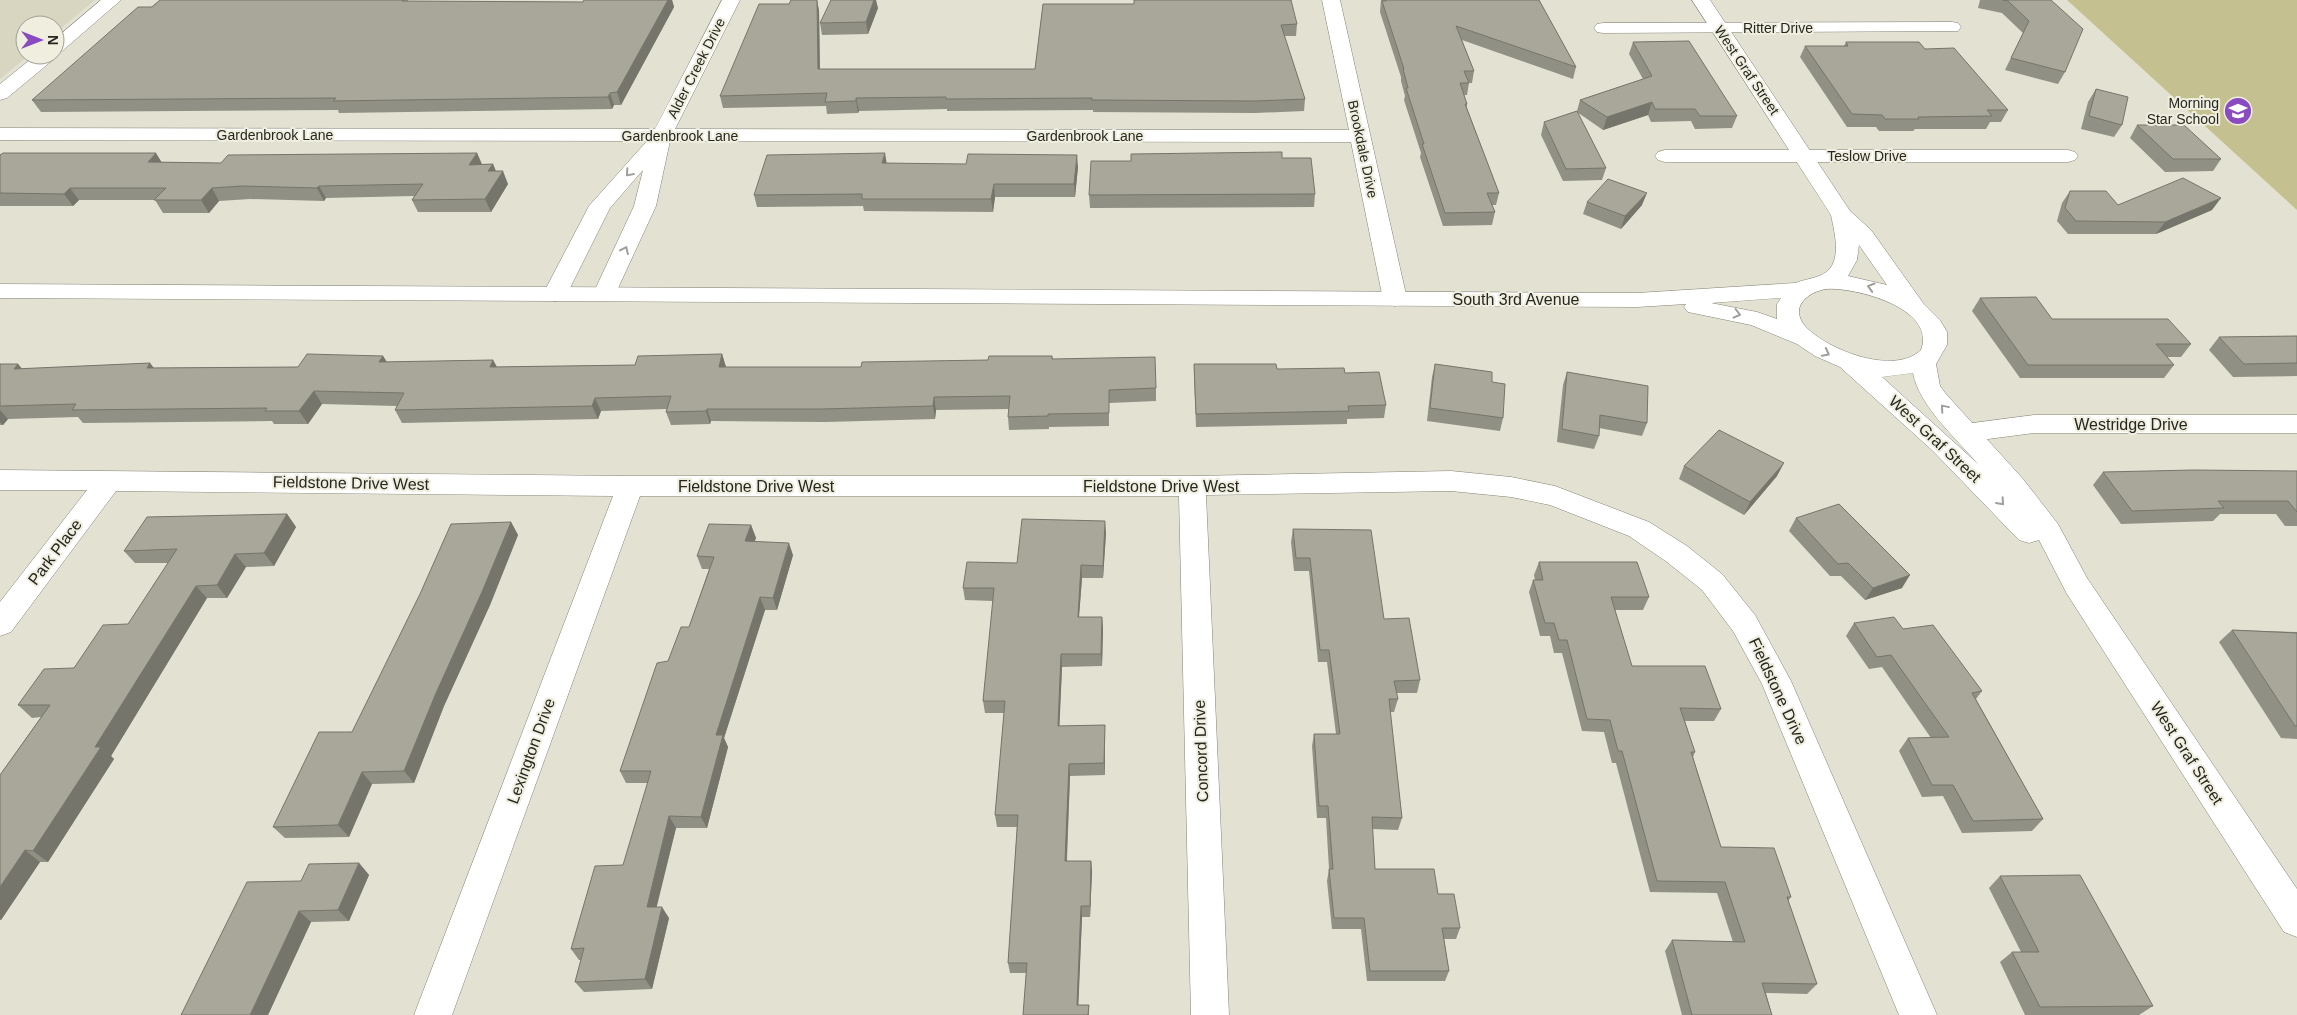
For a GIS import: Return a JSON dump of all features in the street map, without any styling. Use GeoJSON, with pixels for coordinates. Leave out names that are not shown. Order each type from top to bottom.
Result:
{"type":"FeatureCollection","features":[{"type":"Feature","properties":{"kind":"street"},"geometry":{"type":"LineString","coordinates":[[65,40],[112,0]]}},
{"type":"Feature","properties":{"kind":"street","name":"Alder Creek Drive"},"geometry":{"type":"LineString","coordinates":[[555,294],[600,206],[661,136],[731,0]]}},
{"type":"Feature","properties":{"kind":"street","name":"Brookdale Drive"},"geometry":{"type":"LineString","coordinates":[[1331,0],[1395,299]]}},
{"type":"Feature","properties":{"kind":"street","name":"West Graf Street"},"geometry":{"type":"LineString","coordinates":[[1701,0],[1842,215],[1863,235],[1879,255],[1915,308]]}},
{"type":"Feature","properties":{"kind":"street","name":"Ritter Drive"},"geometry":{"type":"LineString","coordinates":[[1603,28],[1952,27]]}},
{"type":"Feature","properties":{"kind":"street"},"geometry":{"type":"LineString","coordinates":[[0,94],[35,65]]}},
{"type":"Feature","properties":{"kind":"street","name":"Gardenbrook Lane"},"geometry":{"type":"LineString","coordinates":[[0,134],[1360,136]]}},
{"type":"Feature","properties":{"kind":"street","name":"Alder Creek Drive"},"geometry":{"type":"LineString","coordinates":[[604,294],[645,206],[661,136]]}},
{"type":"Feature","properties":{"kind":"street","name":"Teslow Drive"},"geometry":{"type":"LineString","coordinates":[[1665,156],[2068,156]]}},
{"type":"Feature","properties":{"kind":"street","name":"West Graf Street"},"geometry":{"type":"LineString","coordinates":[[1827,282],[1846,265],[1848,252],[1842,215]]}},
{"type":"Feature","properties":{"kind":"street"},"geometry":{"type":"LineString","coordinates":[[1799,290],[1792,297],[1788,311],[1794,327],[1803,338],[1824,352],[1849,363],[1871,368],[1891,369],[1909,367],[1923,361],[1932,353],[1936,342],[1930,325],[1915,308],[1900,298],[1873,287],[1844,282],[1827,282]]}},
{"type":"Feature","properties":{"kind":"street","name":"South 3rd Avenue"},"geometry":{"type":"LineString","coordinates":[[0,291],[1637,300],[1799,290],[1811,284],[1827,282]]}},
{"type":"Feature","properties":{"kind":"street","name":"South 3rd Avenue"},"geometry":{"type":"LineString","coordinates":[[1637,300],[1729,312],[1757,319],[1803,338]]}},
{"type":"Feature","properties":{"kind":"street","name":"West Graf Street"},"geometry":{"type":"LineString","coordinates":[[1923,361],[1928,386],[1965,433],[2013,486],[2048,531],[2077,586],[2297,920]]}},
{"type":"Feature","properties":{"kind":"street","name":"West Graf Street"},"geometry":{"type":"LineString","coordinates":[[1849,363],[1940,442],[1995,496],[2077,586]]}},
{"type":"Feature","properties":{"kind":"street","name":"Westridge Drive"},"geometry":{"type":"LineString","coordinates":[[1965,433],[2034,424],[2297,424]]}},
{"type":"Feature","properties":{"kind":"street","name":"Fieldstone Drive West"},"geometry":{"type":"LineString","coordinates":[[0,480],[630,486],[1192,486],[1451,481],[1511,487]]}},
{"type":"Feature","properties":{"kind":"street","name":"Park Place"},"geometry":{"type":"LineString","coordinates":[[0,624],[109,480]]}},
{"type":"Feature","properties":{"kind":"street","name":"Lexington Drive"},"geometry":{"type":"LineString","coordinates":[[433,1015],[630,486]]}},
{"type":"Feature","properties":{"kind":"street","name":"Concord Drive"},"geometry":{"type":"LineString","coordinates":[[1192,486],[1210,1015]]}},
{"type":"Feature","properties":{"kind":"street","name":"Fieldstone Drive"},"geometry":{"type":"LineString","coordinates":[[1511,487],[1555,496],[1639,529],[1677,554],[1712,582],[1744,623],[1776,681],[1918,1015]]}},
{"type":"Feature","properties":{"kind":"shaded area"},"geometry":{"type":"Polygon","coordinates":[[[0,0],[95,0],[65,25],[65,15],[15,15],[15,65],[17,65],[0,79],[0,0]]]}},
{"type":"Feature","properties":{"kind":"shaded area","name":"Morning Star School"},"geometry":{"type":"Polygon","coordinates":[[[2067,0],[2297,0],[2297,210],[2067,0]]]}},
{"type":"Feature","properties":{"kind":"building"},"geometry":{"type":"Polygon","coordinates":[[[160,0],[583,2],[584,0],[668,0],[617,92],[610,93],[608,97],[333,101],[336,98],[32,100],[138,7],[152,7],[160,0]]]}},
{"type":"Feature","properties":{"kind":"building"},"geometry":{"type":"Polygon","coordinates":[[[791,0],[817,0],[818,69],[1035,69],[1043,4],[1134,4],[1134,0],[1291,0],[1297,24],[1281,25],[1305,99],[1256,101],[1092,100],[1092,98],[946,99],[946,97],[856,98],[856,101],[825,102],[827,93],[720,96],[759,4],[789,4],[791,0]]]}},
{"type":"Feature","properties":{"kind":"building"},"geometry":{"type":"Polygon","coordinates":[[[831,0],[874,0],[866,22],[820,23],[831,0]]]}},
{"type":"Feature","properties":{"kind":"building"},"geometry":{"type":"Polygon","coordinates":[[[1539,0],[1576,67],[1456,26],[1474,71],[1464,71],[1469,83],[1460,83],[1467,104],[1465,104],[1499,193],[1487,193],[1495,212],[1445,213],[1406,88],[1408,88],[1404,69],[1382,1],[1539,0]]]}},
{"type":"Feature","properties":{"kind":"building"},"geometry":{"type":"Polygon","coordinates":[[[2003,0],[2051,0],[2083,29],[2065,72],[2011,58],[2029,21],[2008,1],[2003,0]]]}},
{"type":"Feature","properties":{"kind":"building"},"geometry":{"type":"Polygon","coordinates":[[[1689,41],[1737,116],[1700,116],[1695,109],[1655,109],[1652,102],[1607,117],[1580,100],[1652,76],[1633,42],[1689,41]]]}},
{"type":"Feature","properties":{"kind":"building"},"geometry":{"type":"Polygon","coordinates":[[[1846,42],[1919,42],[1925,49],[1954,48],[2008,110],[1987,110],[1992,116],[1918,117],[1919,119],[1885,119],[1882,115],[1852,114],[1805,46],[1848,46],[1846,42]]]}},
{"type":"Feature","properties":{"kind":"building"},"geometry":{"type":"Polygon","coordinates":[[[2096,89],[2128,97],[2122,125],[2089,116],[2096,89]]]}},
{"type":"Feature","properties":{"kind":"building"},"geometry":{"type":"Polygon","coordinates":[[[1577,111],[1606,168],[1566,169],[1544,122],[1577,111]]]}},
{"type":"Feature","properties":{"kind":"building"},"geometry":{"type":"Polygon","coordinates":[[[2137,125],[2184,125],[2221,159],[2173,159],[2137,125]]]}},
{"type":"Feature","properties":{"kind":"building"},"geometry":{"type":"Polygon","coordinates":[[[1282,152],[1282,158],[1311,158],[1315,194],[1089,195],[1091,161],[1131,161],[1131,154],[1282,152]]]}},
{"type":"Feature","properties":{"kind":"building"},"geometry":{"type":"Polygon","coordinates":[[[3,153],[156,153],[148,162],[221,163],[228,155],[477,153],[469,165],[493,164],[488,171],[503,171],[485,199],[412,200],[423,184],[319,186],[317,188],[242,186],[212,188],[201,200],[154,200],[166,188],[70,188],[64,194],[0,193],[0,155],[3,153]]]}},
{"type":"Feature","properties":{"kind":"building"},"geometry":{"type":"Polygon","coordinates":[[[885,153],[882,163],[966,164],[968,154],[1077,155],[1074,184],[994,184],[991,199],[862,199],[862,194],[754,195],[767,155],[885,153]]]}},
{"type":"Feature","properties":{"kind":"building"},"geometry":{"type":"Polygon","coordinates":[[[2183,178],[2221,198],[2165,222],[2076,221],[2065,208],[2070,191],[2106,191],[2118,205],[2183,178]]]}},
{"type":"Feature","properties":{"kind":"building"},"geometry":{"type":"Polygon","coordinates":[[[1608,179],[1647,193],[1625,216],[1587,202],[1608,179]]]}},
{"type":"Feature","properties":{"kind":"building"},"geometry":{"type":"Polygon","coordinates":[[[2036,297],[2052,319],[2168,319],[2191,344],[2156,344],[2174,365],[2028,365],[1980,298],[2036,297]]]}},
{"type":"Feature","properties":{"kind":"building"},"geometry":{"type":"Polygon","coordinates":[[[2297,336],[2297,363],[2244,364],[2219,337],[2297,336]]]}},
{"type":"Feature","properties":{"kind":"building"},"geometry":{"type":"Polygon","coordinates":[[[307,354],[383,356],[379,362],[493,360],[490,367],[635,365],[638,356],[722,354],[719,367],[861,367],[862,362],[988,360],[989,356],[1052,356],[1052,359],[1155,357],[1156,388],[1109,390],[1109,413],[1008,417],[1010,396],[934,397],[933,406],[822,409],[707,409],[706,411],[666,412],[671,396],[595,398],[592,406],[395,410],[404,393],[314,391],[299,411],[265,411],[267,408],[72,410],[76,404],[0,406],[0,364],[18,364],[14,369],[150,363],[147,368],[298,367],[307,354]]]}},
{"type":"Feature","properties":{"kind":"building"},"geometry":{"type":"Polygon","coordinates":[[[1194,364],[1276,364],[1277,369],[1344,368],[1345,373],[1379,372],[1386,405],[1348,406],[1349,411],[1196,414],[1194,364]]]}},
{"type":"Feature","properties":{"kind":"building"},"geometry":{"type":"Polygon","coordinates":[[[1435,364],[1492,372],[1492,382],[1505,384],[1503,418],[1430,408],[1435,364]]]}},
{"type":"Feature","properties":{"kind":"building"},"geometry":{"type":"Polygon","coordinates":[[[1567,372],[1648,386],[1647,423],[1600,415],[1599,436],[1562,429],[1567,372]]]}},
{"type":"Feature","properties":{"kind":"building"},"geometry":{"type":"Polygon","coordinates":[[[1719,430],[1784,463],[1750,502],[1684,466],[1719,430]]]}},
{"type":"Feature","properties":{"kind":"building"},"geometry":{"type":"Polygon","coordinates":[[[2193,470],[2297,471],[2297,512],[2288,501],[2218,501],[2224,508],[2132,511],[2103,472],[2193,470]]]}},
{"type":"Feature","properties":{"kind":"building"},"geometry":{"type":"Polygon","coordinates":[[[1839,504],[1910,575],[1873,588],[1848,563],[1838,564],[1796,518],[1839,504]]]}},
{"type":"Feature","properties":{"kind":"building"},"geometry":{"type":"Polygon","coordinates":[[[287,514],[264,553],[235,554],[217,585],[196,586],[95,747],[101,747],[33,851],[25,850],[0,887],[0,775],[50,705],[18,705],[44,669],[74,668],[103,625],[128,624],[177,549],[124,551],[147,517],[287,514]]]}},
{"type":"Feature","properties":{"kind":"building"},"geometry":{"type":"Polygon","coordinates":[[[1022,519],[1105,521],[1103,566],[1081,565],[1078,617],[1102,617],[1101,654],[1061,654],[1058,726],[1105,725],[1104,763],[1069,764],[1065,861],[1091,861],[1090,906],[1081,906],[1077,1005],[1089,1005],[1088,1015],[1023,1015],[1027,963],[1008,963],[1018,815],[995,815],[1005,701],[983,701],[994,588],[963,588],[967,562],[1017,563],[1022,519]]]}},
{"type":"Feature","properties":{"kind":"building"},"geometry":{"type":"Polygon","coordinates":[[[511,522],[404,771],[362,772],[338,825],[273,827],[319,732],[352,732],[420,594],[451,524],[511,522]]]}},
{"type":"Feature","properties":{"kind":"building"},"geometry":{"type":"Polygon","coordinates":[[[709,524],[751,525],[745,541],[789,543],[773,598],[760,597],[716,735],[723,735],[701,817],[669,816],[647,907],[662,907],[645,979],[575,982],[584,948],[571,949],[595,866],[623,865],[651,771],[620,771],[657,663],[668,661],[681,627],[689,627],[714,557],[697,556],[709,524]]]}},
{"type":"Feature","properties":{"kind":"building"},"geometry":{"type":"Polygon","coordinates":[[[1293,529],[1371,530],[1384,619],[1409,618],[1420,680],[1394,681],[1398,699],[1389,699],[1402,818],[1372,817],[1375,869],[1434,869],[1438,894],[1454,894],[1460,928],[1442,928],[1449,971],[1370,971],[1364,918],[1334,918],[1329,869],[1333,869],[1328,806],[1319,806],[1314,734],[1340,734],[1329,650],[1320,650],[1310,558],[1296,558],[1293,529]]]}},
{"type":"Feature","properties":{"kind":"building"},"geometry":{"type":"Polygon","coordinates":[[[1539,562],[1637,562],[1649,597],[1611,597],[1632,666],[1705,666],[1721,709],[1680,708],[1695,752],[1691,752],[1721,847],[1774,848],[1791,897],[1787,897],[1817,984],[1762,983],[1772,1015],[1692,1015],[1672,940],[1745,942],[1725,882],[1657,881],[1622,751],[1618,751],[1610,720],[1587,719],[1567,640],[1559,640],[1554,623],[1545,623],[1533,580],[1543,580],[1539,562]]]}},
{"type":"Feature","properties":{"kind":"building"},"geometry":{"type":"Polygon","coordinates":[[[1894,617],[1903,629],[1933,625],[1982,691],[1972,693],[2043,819],[1973,821],[1953,785],[1932,785],[1908,738],[1949,737],[1891,655],[1877,657],[1854,623],[1894,617]]]}},
{"type":"Feature","properties":{"kind":"building"},"geometry":{"type":"Polygon","coordinates":[[[2232,630],[2297,633],[2297,726],[2295,726],[2232,630]]]}},
{"type":"Feature","properties":{"kind":"building"},"geometry":{"type":"Polygon","coordinates":[[[359,863],[338,910],[299,911],[250,1015],[181,1015],[247,882],[301,881],[309,864],[359,863]]]}},
{"type":"Feature","properties":{"kind":"building"},"geometry":{"type":"Polygon","coordinates":[[[2080,875],[2153,1006],[2040,1007],[2012,952],[2039,952],[2000,876],[2080,875]]]}},
{"type":"Feature","properties":{"kind":"place","name":"Morning Star School"},"geometry":{"type":"Point","coordinates":[2238,111]}}]}
